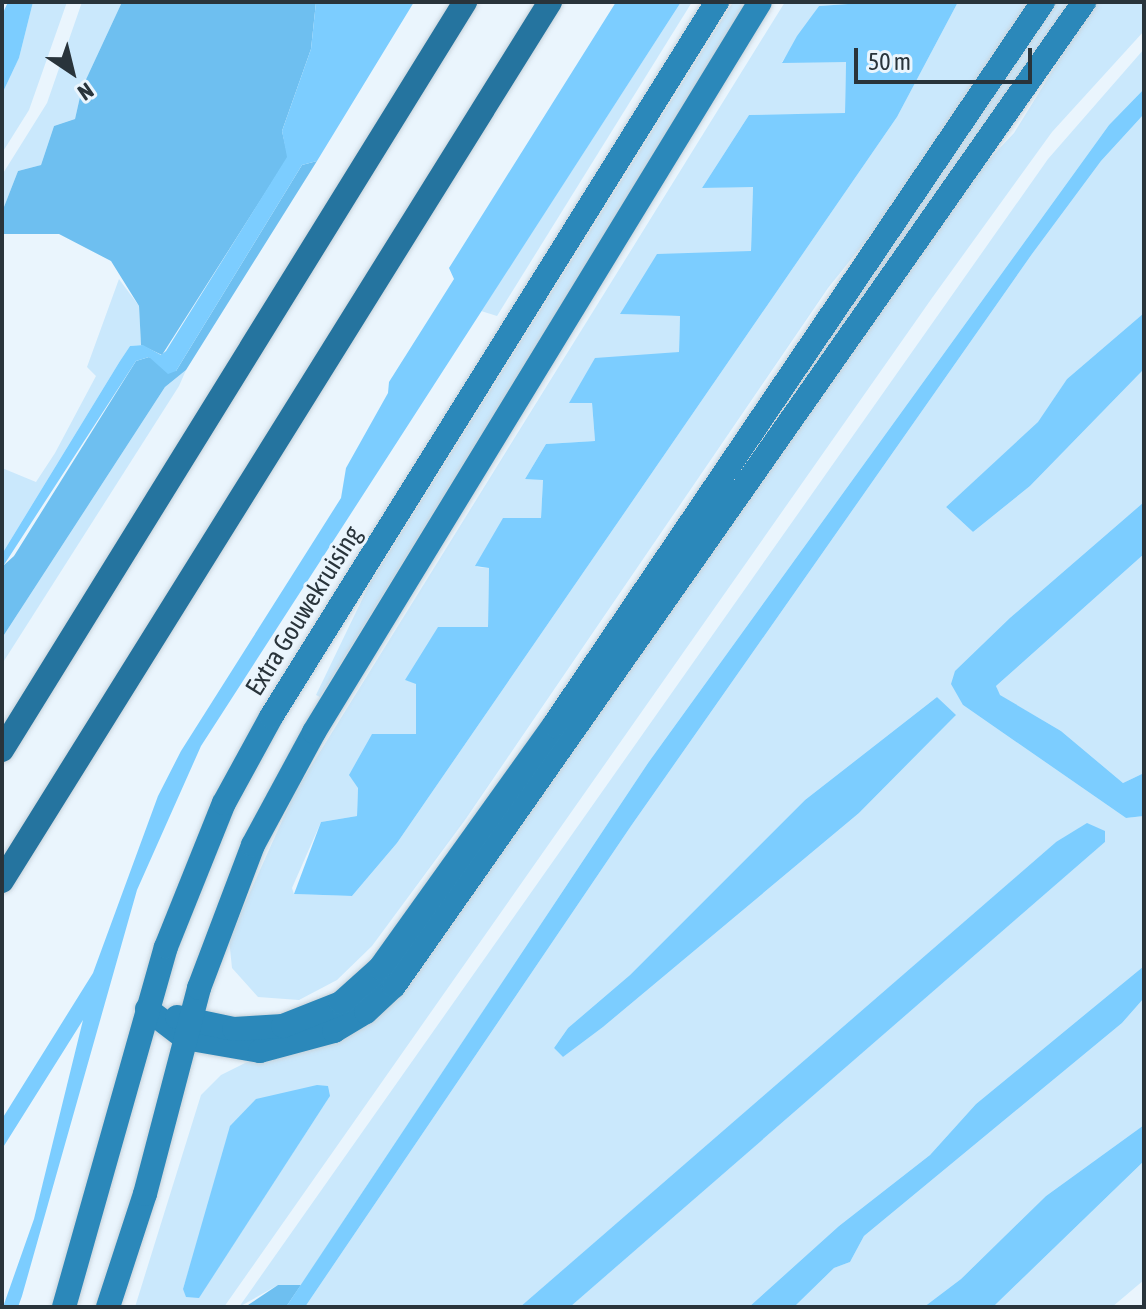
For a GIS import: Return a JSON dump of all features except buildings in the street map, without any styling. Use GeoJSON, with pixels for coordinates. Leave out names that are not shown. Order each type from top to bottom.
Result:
{"type":"FeatureCollection","features":[{"type":"Feature","properties":{"kind":"highway"},"geometry":{"type":"LineString","coordinates":[[2,750],[465,2]]}},
{"type":"Feature","properties":{"kind":"highway"},"geometry":{"type":"LineString","coordinates":[[2,881],[550,2]]}},
{"type":"Feature","properties":{"kind":"main road","name":"Extra Gouwekruising"},"geometry":{"type":"LineString","coordinates":[[64,1307],[147,1009],[192,876],[256,742],[717,2]]}},
{"type":"Feature","properties":{"kind":"main road"},"geometry":{"type":"LineString","coordinates":[[108,1307],[187,1029],[236,884],[293,768],[760,2]]}},
{"type":"Feature","properties":{"kind":"main road"},"geometry":{"type":"LineString","coordinates":[[187,1029],[245,1029],[296,1023],[341,1003],[380,968],[554,725],[1043,2]]}},
{"type":"Feature","properties":{"kind":"main road"},"geometry":{"type":"LineString","coordinates":[[147,1009],[187,1029],[248,1052],[298,1045],[356,1019],[394,986],[1084,2]]}},
{"type":"Feature","properties":{"kind":"shaded area"},"geometry":{"type":"Polygon","coordinates":[[[8,2],[33,2],[19,58],[2,94],[2,15],[8,2]]]}},
{"type":"Feature","properties":{"kind":"shaded area"},"geometry":{"type":"Polygon","coordinates":[[[33,2],[67,2],[29,110],[2,153],[2,94],[19,58],[33,2]]]}},
{"type":"Feature","properties":{"kind":"shaded area"},"geometry":{"type":"Polygon","coordinates":[[[82,2],[122,2],[82,88],[75,119],[54,126],[41,165],[18,171],[2,212],[2,175],[47,103],[82,2]]]}},
{"type":"Feature","properties":{"kind":"shaded area"},"geometry":{"type":"Polygon","coordinates":[[[122,2],[316,2],[311,49],[282,131],[288,157],[162,355],[141,345],[139,306],[111,261],[59,234],[2,234],[2,212],[18,171],[41,165],[54,126],[75,119],[82,88],[122,2]]]}},
{"type":"Feature","properties":{"kind":"shaded area"},"geometry":{"type":"Polygon","coordinates":[[[316,2],[414,2],[317,161],[302,165],[176,371],[168,374],[149,357],[136,361],[2,568],[2,554],[130,346],[143,345],[161,355],[166,351],[287,157],[282,131],[311,49],[316,2]]]}},
{"type":"Feature","properties":{"kind":"shaded area"},"geometry":{"type":"Polygon","coordinates":[[[616,2],[681,2],[201,746],[137,890],[22,1296],[18,1307],[3,1307],[34,1219],[83,1020],[2,1149],[2,1119],[93,973],[158,796],[181,751],[341,498],[346,468],[388,393],[389,382],[454,279],[449,268],[616,2]]]}},
{"type":"Feature","properties":{"kind":"shaded area"},"geometry":{"type":"Polygon","coordinates":[[[681,2],[692,2],[497,316],[481,311],[681,2]]]}},
{"type":"Feature","properties":{"kind":"shaded area"},"geometry":{"type":"Polygon","coordinates":[[[733,2],[747,2],[320,697],[316,695],[370,583],[733,2]]]}},
{"type":"Feature","properties":{"kind":"shaded area"},"geometry":{"type":"Polygon","coordinates":[[[785,2],[877,2],[819,6],[782,62],[846,61],[845,114],[749,115],[702,188],[753,186],[751,251],[621,314],[680,316],[679,352],[662,355],[570,403],[592,403],[595,441],[546,444],[525,479],[543,479],[541,519],[476,567],[489,568],[488,627],[405,680],[416,683],[416,734],[358,788],[357,816],[321,822],[292,888],[294,894],[352,896],[397,843],[897,117],[958,2],[1033,2],[933,157],[828,288],[465,820],[372,946],[337,980],[299,1000],[258,997],[232,968],[229,939],[295,792],[785,2]]]}},
{"type":"Feature","properties":{"kind":"shaded area"},"geometry":{"type":"Polygon","coordinates":[[[958,2],[897,117],[397,843],[352,896],[294,894],[321,822],[357,816],[358,788],[349,775],[372,734],[416,734],[416,684],[405,680],[438,627],[488,627],[489,568],[475,566],[503,518],[541,518],[543,480],[525,479],[546,444],[595,441],[592,403],[569,403],[595,358],[679,352],[680,316],[620,314],[657,254],[751,251],[753,187],[702,188],[749,115],[845,113],[846,62],[782,63],[797,36],[819,6],[958,2]]]}},
{"type":"Feature","properties":{"kind":"shaded area"},"geometry":{"type":"Polygon","coordinates":[[[1054,2],[1075,2],[439,911],[337,1014],[835,324],[1054,2]]]}},
{"type":"Feature","properties":{"kind":"shaded area"},"geometry":{"type":"Polygon","coordinates":[[[1095,2],[1144,2],[1144,31],[1052,132],[932,298],[224,1307],[135,1307],[201,1095],[221,1075],[247,1062],[329,1043],[965,185],[1014,133],[1095,2]],[[330,1096],[207,1213],[183,1289],[199,1297],[330,1096]]]}},
{"type":"Feature","properties":{"kind":"shaded area"},"geometry":{"type":"Polygon","coordinates":[[[1144,49],[1144,89],[1109,125],[648,763],[301,1285],[278,1285],[239,1307],[1048,159],[1144,49]]]}},
{"type":"Feature","properties":{"kind":"shaded area"},"geometry":{"type":"Polygon","coordinates":[[[1144,89],[1144,114],[1101,161],[1032,254],[631,826],[305,1307],[286,1307],[648,763],[1109,125],[1144,89]]]}},
{"type":"Feature","properties":{"kind":"shaded area"},"geometry":{"type":"Polygon","coordinates":[[[1144,114],[1144,313],[1067,379],[1039,422],[946,507],[973,532],[1030,486],[1144,369],[1144,502],[1011,617],[963,705],[1126,818],[1144,816],[1144,966],[976,1104],[930,1155],[839,1226],[749,1307],[570,1307],[1105,842],[1104,831],[1056,842],[520,1307],[305,1307],[631,826],[1032,254],[1101,161],[1144,114]],[[937,697],[805,800],[630,975],[568,1028],[554,1048],[563,1057],[603,1027],[859,813],[955,716],[937,697]]]}},
{"type":"Feature","properties":{"kind":"shaded area"},"geometry":{"type":"Polygon","coordinates":[[[317,161],[186,370],[165,387],[2,638],[4,565],[14,556],[136,361],[149,357],[176,371],[302,165],[317,161]]]}},
{"type":"Feature","properties":{"kind":"shaded area"},"geometry":{"type":"Polygon","coordinates":[[[119,279],[139,306],[141,345],[130,346],[120,361],[2,554],[2,468],[36,482],[55,453],[96,376],[87,367],[119,279]]]}},
{"type":"Feature","properties":{"kind":"shaded area"},"geometry":{"type":"Polygon","coordinates":[[[1144,313],[1144,369],[1030,486],[973,532],[946,507],[1038,422],[1067,379],[1144,313]]]}},
{"type":"Feature","properties":{"kind":"shaded area"},"geometry":{"type":"Polygon","coordinates":[[[186,370],[179,386],[2,664],[2,638],[165,387],[186,370]]]}},
{"type":"Feature","properties":{"kind":"shaded area"},"geometry":{"type":"Polygon","coordinates":[[[1144,502],[1144,554],[996,686],[1000,695],[1061,731],[1123,783],[1144,773],[1144,816],[1126,818],[963,705],[951,684],[955,671],[1011,617],[1144,502]]]}},
{"type":"Feature","properties":{"kind":"shaded area"},"geometry":{"type":"Polygon","coordinates":[[[1144,554],[1144,773],[1123,783],[1061,731],[999,695],[996,686],[1144,554]]]}},
{"type":"Feature","properties":{"kind":"shaded area"},"geometry":{"type":"Polygon","coordinates":[[[937,697],[956,715],[859,813],[603,1027],[563,1057],[554,1048],[568,1028],[630,975],[805,800],[937,697]]]}},
{"type":"Feature","properties":{"kind":"shaded area"},"geometry":{"type":"Polygon","coordinates":[[[1087,823],[1105,831],[1105,842],[570,1307],[520,1307],[1056,842],[1087,823]]]}},
{"type":"Feature","properties":{"kind":"shaded area"},"geometry":{"type":"Polygon","coordinates":[[[1144,966],[1144,998],[1122,1023],[864,1236],[850,1262],[834,1268],[794,1307],[749,1307],[839,1226],[930,1155],[976,1104],[1144,966]]]}},
{"type":"Feature","properties":{"kind":"shaded area"},"geometry":{"type":"Polygon","coordinates":[[[1144,998],[1144,1125],[1046,1196],[961,1279],[924,1307],[794,1307],[834,1268],[850,1262],[864,1236],[1122,1023],[1144,998]]]}},
{"type":"Feature","properties":{"kind":"shaded area"},"geometry":{"type":"Polygon","coordinates":[[[317,1085],[328,1086],[330,1096],[199,1298],[186,1297],[183,1289],[230,1126],[256,1099],[317,1085]]]}},
{"type":"Feature","properties":{"kind":"shaded area"},"geometry":{"type":"Polygon","coordinates":[[[1144,1125],[1144,1161],[993,1307],[924,1307],[961,1279],[1046,1196],[1144,1125]]]}},
{"type":"Feature","properties":{"kind":"shaded area"},"geometry":{"type":"Polygon","coordinates":[[[1144,1161],[1144,1280],[1112,1307],[993,1307],[1144,1161]]]}},
{"type":"Feature","properties":{"kind":"shaded area"},"geometry":{"type":"Polygon","coordinates":[[[278,1285],[301,1285],[286,1307],[245,1307],[278,1285]]]}}]}
